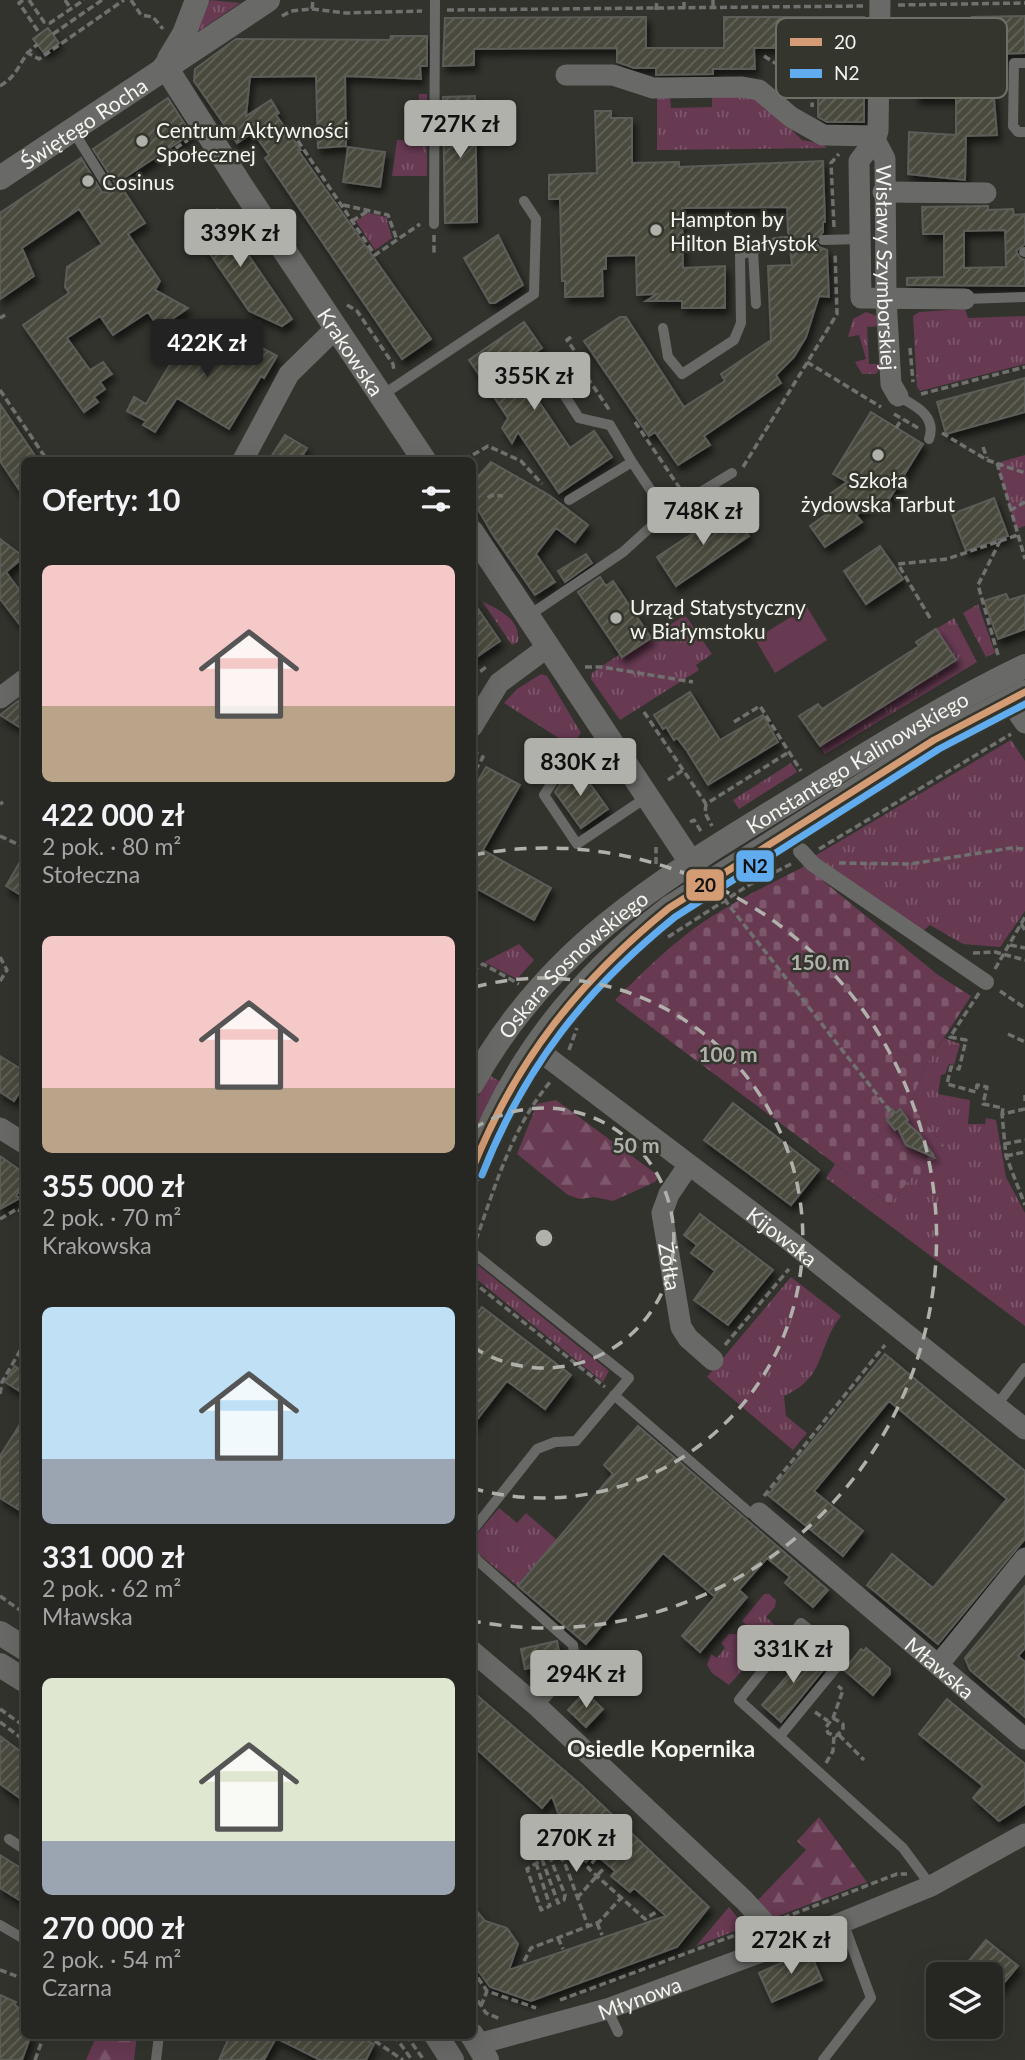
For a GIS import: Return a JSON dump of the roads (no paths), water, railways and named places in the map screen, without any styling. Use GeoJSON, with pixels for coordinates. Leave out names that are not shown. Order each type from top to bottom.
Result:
{"type":"FeatureCollection","features":[{"type":"Feature","properties":{"kind":"street","name":"Świętego Rocha"},"geometry":{"type":"LineString","coordinates":[[165,66],[184,33],[197,0]]}},
{"type":"Feature","properties":{"kind":"street","name":"Wisławy Szymborskiej"},"geometry":{"type":"LineString","coordinates":[[880,0],[880,18]]}},
{"type":"Feature","properties":{"kind":"street","name":"Świętego Rocha"},"geometry":{"type":"LineString","coordinates":[[0,178],[165,66],[274,9]]}},
{"type":"Feature","properties":{"kind":"street","name":"Krakowska"},"geometry":{"type":"LineString","coordinates":[[165,66],[422,457]]}},
{"type":"Feature","properties":{"kind":"street"},"geometry":{"type":"LineString","coordinates":[[566,75],[612,75],[653,88],[741,87],[759,90],[823,135],[870,137]]}},
{"type":"Feature","properties":{"kind":"street","name":"Wisławy Szymborskiej"},"geometry":{"type":"LineString","coordinates":[[879,98],[879,119],[859,161],[861,298],[886,299]]}},
{"type":"Feature","properties":{"kind":"street","name":"Wisławy Szymborskiej"},"geometry":{"type":"LineString","coordinates":[[870,137],[885,159],[883,192],[886,299],[891,384],[898,396]]}},
{"type":"Feature","properties":{"kind":"street"},"geometry":{"type":"LineString","coordinates":[[883,192],[986,193]]}},
{"type":"Feature","properties":{"kind":"street"},"geometry":{"type":"LineString","coordinates":[[886,299],[965,299]]}},
{"type":"Feature","properties":{"kind":"street"},"geometry":{"type":"LineString","coordinates":[[245,457],[289,373],[335,328]]}},
{"type":"Feature","properties":{"kind":"street"},"geometry":{"type":"LineString","coordinates":[[476,538],[691,862],[717,893]]}},
{"type":"Feature","properties":{"kind":"street"},"geometry":{"type":"LineString","coordinates":[[476,720],[499,683],[549,646]]}},
{"type":"Feature","properties":{"kind":"street","name":"Konstantego Kalinowskiego"},"geometry":{"type":"LineString","coordinates":[[717,893],[934,740],[1010,691],[1025,666]]}},
{"type":"Feature","properties":{"kind":"street"},"geometry":{"type":"LineString","coordinates":[[1010,691],[1020,727]]}},
{"type":"Feature","properties":{"kind":"street","name":"Konstantego Kalinowskiego"},"geometry":{"type":"LineString","coordinates":[[691,862],[919,722],[1010,691]]}},
{"type":"Feature","properties":{"kind":"street"},"geometry":{"type":"LineString","coordinates":[[806,857],[986,982]]}},
{"type":"Feature","properties":{"kind":"street","name":"Oskara Sosnowskiego"},"geometry":{"type":"LineString","coordinates":[[476,1077],[506,1028],[545,980],[596,932],[652,887],[691,862]]}},
{"type":"Feature","properties":{"kind":"street","name":"Oskara Sosnowskiego"},"geometry":{"type":"LineString","coordinates":[[476,1161],[500,1101],[534,1047],[561,1011],[631,937],[717,893]]}},
{"type":"Feature","properties":{"kind":"street"},"geometry":{"type":"LineString","coordinates":[[506,1028],[534,1047]]}},
{"type":"Feature","properties":{"kind":"street","name":"Kijowska"},"geometry":{"type":"LineString","coordinates":[[534,1047],[811,1257],[1025,1429]]}},
{"type":"Feature","properties":{"kind":"street"},"geometry":{"type":"LineString","coordinates":[[0,1128],[21,1141]]}},
{"type":"Feature","properties":{"kind":"street","name":"Żółta"},"geometry":{"type":"LineString","coordinates":[[688,1166],[664,1203],[663,1225],[681,1327],[688,1338],[713,1360]]}},
{"type":"Feature","properties":{"kind":"street","name":"Mławska"},"geometry":{"type":"LineString","coordinates":[[758,1513],[1009,1719],[1025,1739]]}},
{"type":"Feature","properties":{"kind":"street"},"geometry":{"type":"LineString","coordinates":[[939,1664],[1025,1558]]}},
{"type":"Feature","properties":{"kind":"street"},"geometry":{"type":"LineString","coordinates":[[0,1633],[21,1646]]}},
{"type":"Feature","properties":{"kind":"street"},"geometry":{"type":"LineString","coordinates":[[476,1654],[538,1707],[744,1900],[766,1924],[777,1946]]}},
{"type":"Feature","properties":{"kind":"street","name":"Młynowa"},"geometry":{"type":"LineString","coordinates":[[479,2039],[508,2036],[607,2009],[843,1922],[931,1886],[1025,1834]]}},
{"type":"Feature","properties":{"kind":"street"},"geometry":{"type":"LineString","coordinates":[[439,2039],[452,2060]]}},
{"type":"Feature","properties":{"kind":"lane"},"geometry":{"type":"LineString","coordinates":[[434,224],[435,5]]}},
{"type":"Feature","properties":{"kind":"lane"},"geometry":{"type":"LineString","coordinates":[[1025,63],[1014,63],[1013,126],[1018,132],[1025,132]]}},
{"type":"Feature","properties":{"kind":"lane"},"geometry":{"type":"LineString","coordinates":[[72,129],[108,187]]}},
{"type":"Feature","properties":{"kind":"lane"},"geometry":{"type":"LineString","coordinates":[[381,396],[534,294],[536,219],[524,201]]}},
{"type":"Feature","properties":{"kind":"lane"},"geometry":{"type":"LineString","coordinates":[[828,240],[860,239]]}},
{"type":"Feature","properties":{"kind":"lane"},"geometry":{"type":"LineString","coordinates":[[663,328],[668,357],[682,374],[734,340],[741,323],[740,255],[776,242],[789,241]]}},
{"type":"Feature","properties":{"kind":"lane"},"geometry":{"type":"LineString","coordinates":[[753,251],[756,304]]}},
{"type":"Feature","properties":{"kind":"lane"},"geometry":{"type":"LineString","coordinates":[[965,299],[1025,297]]}},
{"type":"Feature","properties":{"kind":"lane"},"geometry":{"type":"LineString","coordinates":[[544,363],[579,418],[610,425],[666,513]]}},
{"type":"Feature","properties":{"kind":"lane"},"geometry":{"type":"LineString","coordinates":[[898,396],[926,413],[930,423],[929,439]]}},
{"type":"Feature","properties":{"kind":"lane"},"geometry":{"type":"LineString","coordinates":[[569,500],[632,461]]}},
{"type":"Feature","properties":{"kind":"lane"},"geometry":{"type":"LineString","coordinates":[[528,616],[622,552],[666,513],[732,473]]}},
{"type":"Feature","properties":{"kind":"lane"},"geometry":{"type":"LineString","coordinates":[[607,736],[564,764],[544,795],[577,844],[647,797]]}},
{"type":"Feature","properties":{"kind":"lane"},"geometry":{"type":"LineString","coordinates":[[476,1253],[629,1378],[576,1441],[555,1441],[537,1449],[476,1526]]}},
{"type":"Feature","properties":{"kind":"lane"},"geometry":{"type":"LineString","coordinates":[[996,1405],[1025,1368]]}},
{"type":"Feature","properties":{"kind":"lane"},"geometry":{"type":"LineString","coordinates":[[614,1395],[750,1513],[758,1513]]}},
{"type":"Feature","properties":{"kind":"lane"},"geometry":{"type":"LineString","coordinates":[[476,1558],[573,1645],[575,1663],[538,1707]]}},
{"type":"Feature","properties":{"kind":"lane"},"geometry":{"type":"LineString","coordinates":[[780,1736],[844,1658],[801,1623],[739,1700],[780,1736],[819,1769],[903,1848],[931,1886]]}},
{"type":"Feature","properties":{"kind":"lane"},"geometry":{"type":"LineString","coordinates":[[9,1839],[21,1847]]}},
{"type":"Feature","properties":{"kind":"lane"},"geometry":{"type":"LineString","coordinates":[[823,2060],[871,1998],[843,1922]]}},
{"type":"Feature","properties":{"kind":"lane"},"geometry":{"type":"LineString","coordinates":[[0,1925],[21,1937]]}},
{"type":"Feature","properties":{"kind":"lane"},"geometry":{"type":"LineString","coordinates":[[607,2009],[618,2032]]}},
{"type":"Feature","properties":{"kind":"lane"},"geometry":{"type":"LineString","coordinates":[[156,2060],[159,2039]]}},
{"type":"Feature","properties":{"kind":"place","name":"Centrum Aktywności Społecznej"},"geometry":{"type":"Point","coordinates":[142,141]}},
{"type":"Feature","properties":{"kind":"place","name":"Cosinus"},"geometry":{"type":"Point","coordinates":[88,181]}},
{"type":"Feature","properties":{"kind":"place","name":"Hampton by Hilton Białystok"},"geometry":{"type":"Point","coordinates":[656,230]}},
{"type":"Feature","properties":{"kind":"place","name":"Szkoła żydowska Tarbut"},"geometry":{"type":"Point","coordinates":[878,455]}},
{"type":"Feature","properties":{"kind":"place","name":"Urząd Statystyczny w Białymstoku"},"geometry":{"type":"Point","coordinates":[616,618]}},
{"type":"Feature","properties":{"kind":"district","name":"Osiedle Kopernika"},"geometry":{"type":"Point","coordinates":[661,1748]}}]}
